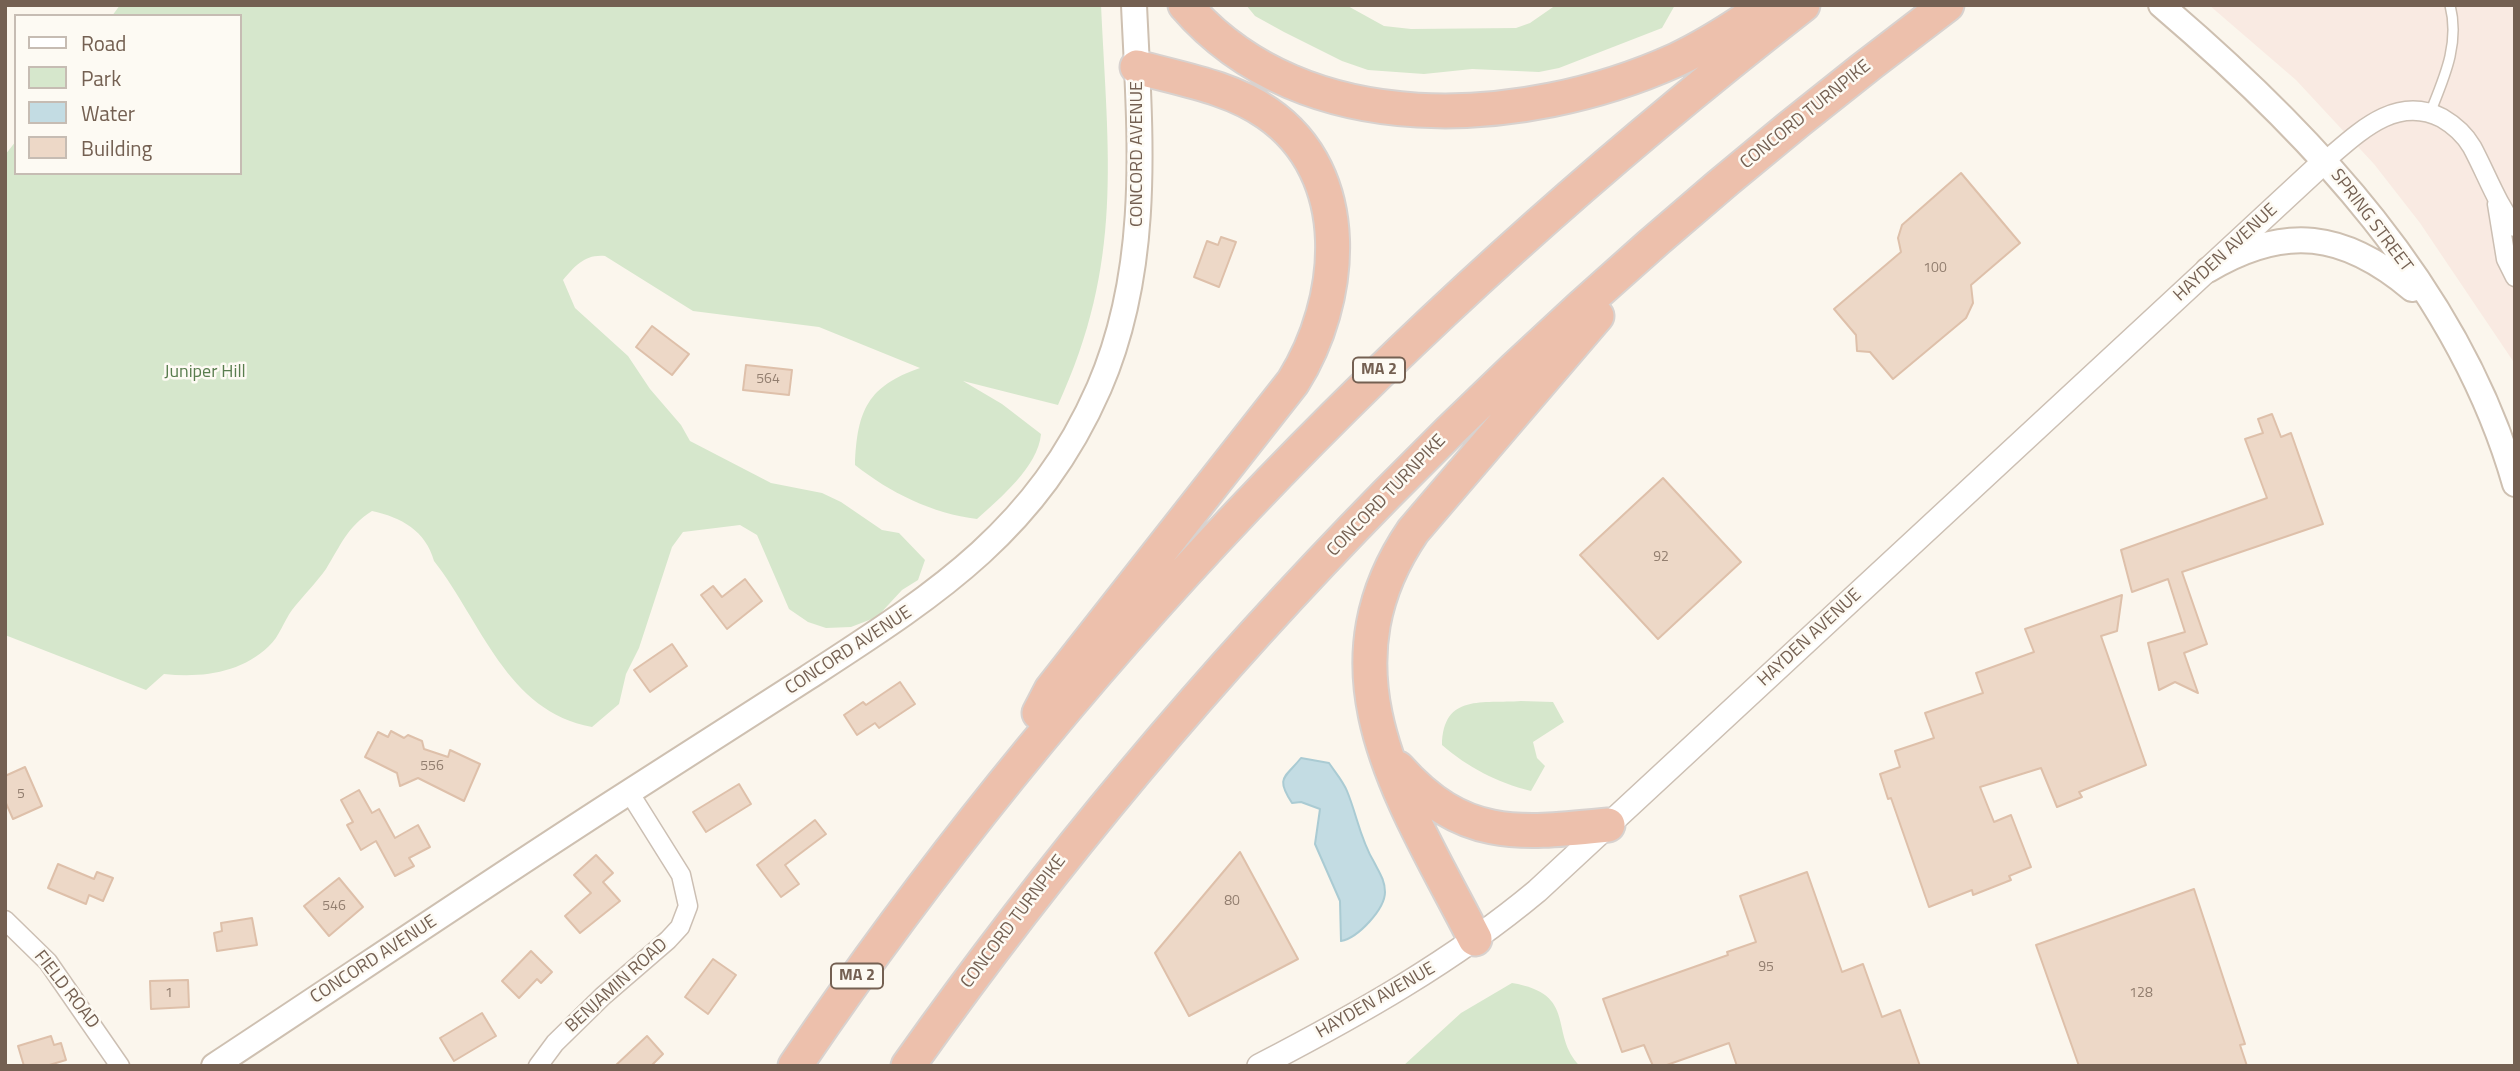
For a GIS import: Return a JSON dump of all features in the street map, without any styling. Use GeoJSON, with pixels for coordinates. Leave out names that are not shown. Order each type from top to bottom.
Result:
{"type":"FeatureCollection","features":[{"type":"Feature","properties":{"kind":"highway"},"geometry":{"type":"LineString","coordinates":[[1185,5],[1234,51],[1297,86],[1338,99],[1371,105],[1457,109],[1538,101],[1629,78],[1712,42],[1767,5]]}},
{"type":"Feature","properties":{"kind":"highway","name":"MA 2"},"geometry":{"type":"LineString","coordinates":[[794,1066],[908,907],[1002,785],[1174,583],[1375,374],[1587,180],[1803,5]]}},
{"type":"Feature","properties":{"kind":"highway","name":"CONCORD TURNPIKE"},"geometry":{"type":"LineString","coordinates":[[908,1066],[1074,844],[1236,654],[1451,430],[1649,247],[1779,136],[1947,5]]}},
{"type":"Feature","properties":{"kind":"highway"},"geometry":{"type":"LineString","coordinates":[[1002,785],[1051,690],[1293,382],[1317,337],[1329,294],[1333,254],[1328,202],[1315,168],[1295,138],[1267,113],[1247,102],[1137,67]]}},
{"type":"Feature","properties":{"kind":"highway"},"geometry":{"type":"LineString","coordinates":[[1475,939],[1398,788],[1374,716],[1369,661],[1374,615],[1390,572],[1429,511],[1584,334],[1649,247]]}},
{"type":"Feature","properties":{"kind":"highway"},"geometry":{"type":"LineString","coordinates":[[1390,758],[1431,800],[1479,826],[1531,832],[1608,825]]}},
{"type":"Feature","properties":{"kind":"main road","name":"CONCORD AVENUE"},"geometry":{"type":"LineString","coordinates":[[214,1066],[938,592],[1003,534],[1048,478],[1098,390],[1128,298],[1140,209],[1134,5]]}},
{"type":"Feature","properties":{"kind":"main road","name":"SPRING STREET"},"geometry":{"type":"LineString","coordinates":[[2161,5],[2250,85],[2325,161],[2389,242],[2436,310],[2479,388],[2515,484]]}},
{"type":"Feature","properties":{"kind":"main road"},"geometry":{"type":"LineString","coordinates":[[2208,270],[2262,245],[2301,239],[2326,241],[2375,261],[2436,310]]}},
{"type":"Feature","properties":{"kind":"street"},"geometry":{"type":"LineString","coordinates":[[2325,161],[2356,135],[2388,115],[2405,110],[2430,113],[2455,127],[2467,139],[2497,204],[2515,228]]}},
{"type":"Feature","properties":{"kind":"street","name":"HAYDEN AVENUE"},"geometry":{"type":"LineString","coordinates":[[1259,1066],[1364,1010],[1475,939],[1536,891],[2325,161]]}},
{"type":"Feature","properties":{"kind":"street"},"geometry":{"type":"LineString","coordinates":[[2497,204],[2506,259],[2515,277]]}},
{"type":"Feature","properties":{"kind":"street","name":"BENJAMIN ROAD"},"geometry":{"type":"LineString","coordinates":[[538,1066],[555,1043],[593,1005],[668,940],[680,926],[688,906],[681,875],[629,792]]}},
{"type":"Feature","properties":{"kind":"street","name":"FIELD ROAD"},"geometry":{"type":"LineString","coordinates":[[5,920],[48,962],[120,1066]]}},
{"type":"Feature","properties":{"kind":"lane"},"geometry":{"type":"LineString","coordinates":[[2430,113],[2450,60],[2454,32],[2450,5]]}},
{"type":"Feature","properties":{"kind":"shaded area"},"geometry":{"type":"Polygon","coordinates":[[[2209,5],[2515,5],[2515,364],[2420,223],[2374,164],[2296,80],[2209,5]]]}},
{"type":"Feature","properties":{"kind":"green space","name":"Juniper Hill"},"geometry":{"type":"Polygon","coordinates":[[[120,5],[1101,5],[1107,111],[1107,208],[1094,303],[1079,353],[1058,405],[963,381],[1002,404],[1041,434],[1033,458],[1007,492],[977,519],[961,516],[928,507],[897,493],[855,465],[859,429],[869,403],[888,383],[920,368],[819,327],[693,311],[605,256],[586,259],[563,280],[575,308],[628,356],[650,389],[681,425],[690,441],[771,483],[822,493],[841,502],[882,530],[899,533],[925,560],[918,580],[902,590],[877,617],[851,627],[826,628],[808,622],[789,609],[757,535],[740,525],[683,532],[672,547],[639,648],[626,674],[619,704],[592,727],[563,718],[538,703],[517,684],[482,636],[434,561],[425,541],[411,527],[393,517],[372,511],[350,530],[326,569],[292,610],[276,638],[258,655],[220,672],[164,674],[146,690],[5,635],[5,155],[14,144],[14,175],[242,175],[242,14],[113,14],[120,5]]]}},
{"type":"Feature","properties":{"kind":"green space"},"geometry":{"type":"Polygon","coordinates":[[[1246,5],[1346,5],[1384,26],[1411,29],[1516,28],[1530,23],[1556,5],[1675,5],[1662,28],[1559,68],[1539,72],[1472,69],[1424,74],[1368,70],[1342,61],[1255,16],[1246,5]]]}},
{"type":"Feature","properties":{"kind":"green space"},"geometry":{"type":"Polygon","coordinates":[[[1553,702],[1564,722],[1533,742],[1537,758],[1545,766],[1531,791],[1484,773],[1462,761],[1442,745],[1444,728],[1457,709],[1480,703],[1553,702]]]}},
{"type":"Feature","properties":{"kind":"green space"},"geometry":{"type":"Polygon","coordinates":[[[1512,983],[1533,988],[1555,1006],[1565,1041],[1580,1066],[1403,1066],[1461,1013],[1512,983]]]}},
{"type":"Feature","properties":{"kind":"water"},"geometry":{"type":"Polygon","coordinates":[[[1301,758],[1329,763],[1341,780],[1365,845],[1384,884],[1384,899],[1376,914],[1362,929],[1341,941],[1340,901],[1315,844],[1320,809],[1301,802],[1292,803],[1284,788],[1284,778],[1301,758]]]}},
{"type":"Feature","properties":{"kind":"building"},"geometry":{"type":"Polygon","coordinates":[[[1961,173],[2020,243],[1971,285],[1973,303],[1966,318],[1893,379],[1870,352],[1857,351],[1856,335],[1834,309],[1901,252],[1898,238],[1902,225],[1961,173]]]}},
{"type":"Feature","properties":{"kind":"building"},"geometry":{"type":"Polygon","coordinates":[[[1221,237],[1236,242],[1219,287],[1194,277],[1207,241],[1218,245],[1221,237]]]}},
{"type":"Feature","properties":{"kind":"building"},"geometry":{"type":"Polygon","coordinates":[[[652,326],[689,354],[672,375],[636,347],[652,326]]]}},
{"type":"Feature","properties":{"kind":"building"},"geometry":{"type":"Polygon","coordinates":[[[746,365],[792,370],[789,395],[743,390],[746,365]]]}},
{"type":"Feature","properties":{"kind":"building"},"geometry":{"type":"Polygon","coordinates":[[[2272,414],[2281,437],[2291,433],[2323,524],[2182,572],[2207,644],[2184,653],[2198,693],[2175,682],[2159,690],[2148,643],[2185,632],[2168,579],[2132,592],[2121,550],[2267,498],[2245,439],[2263,433],[2258,419],[2272,414]]]}},
{"type":"Feature","properties":{"kind":"building"},"geometry":{"type":"Polygon","coordinates":[[[1663,478],[1741,562],[1658,639],[1580,555],[1663,478]]]}},
{"type":"Feature","properties":{"kind":"building"},"geometry":{"type":"Polygon","coordinates":[[[745,579],[762,601],[727,629],[701,595],[713,586],[722,597],[745,579]]]}},
{"type":"Feature","properties":{"kind":"building"},"geometry":{"type":"Polygon","coordinates":[[[2122,595],[2117,631],[2101,636],[2146,765],[2079,792],[2082,797],[2057,807],[2041,768],[1980,787],[1994,822],[2011,815],[2031,867],[2009,876],[2011,880],[1973,895],[1972,890],[1929,907],[1880,774],[1900,767],[1895,751],[1934,738],[1925,713],[1983,693],[1976,673],[2034,652],[2025,629],[2122,595]]]}},
{"type":"Feature","properties":{"kind":"building"},"geometry":{"type":"Polygon","coordinates":[[[672,644],[687,666],[650,692],[634,670],[672,644]]]}},
{"type":"Feature","properties":{"kind":"building"},"geometry":{"type":"Polygon","coordinates":[[[900,682],[915,704],[879,728],[875,723],[857,735],[844,715],[863,702],[866,705],[900,682]]]}},
{"type":"Feature","properties":{"kind":"building"},"geometry":{"type":"Polygon","coordinates":[[[391,731],[404,738],[408,735],[422,741],[424,749],[448,757],[450,750],[480,764],[464,801],[418,778],[400,786],[397,773],[365,757],[378,732],[388,737],[391,731]]]}},
{"type":"Feature","properties":{"kind":"building"},"geometry":{"type":"Polygon","coordinates":[[[25,767],[42,806],[13,819],[5,801],[5,776],[25,767]]]}},
{"type":"Feature","properties":{"kind":"building"},"geometry":{"type":"Polygon","coordinates":[[[739,784],[751,804],[706,832],[693,812],[739,784]]]}},
{"type":"Feature","properties":{"kind":"building"},"geometry":{"type":"Polygon","coordinates":[[[359,790],[372,813],[379,809],[395,838],[418,825],[430,847],[409,858],[414,866],[395,876],[376,841],[361,850],[347,825],[353,822],[341,800],[359,790]]]}},
{"type":"Feature","properties":{"kind":"building"},"geometry":{"type":"Polygon","coordinates":[[[815,820],[826,834],[785,865],[799,884],[781,897],[757,865],[815,820]]]}},
{"type":"Feature","properties":{"kind":"building"},"geometry":{"type":"Polygon","coordinates":[[[1240,852],[1298,959],[1189,1016],[1155,953],[1240,852]]]}},
{"type":"Feature","properties":{"kind":"building"},"geometry":{"type":"Polygon","coordinates":[[[596,855],[613,873],[603,882],[620,901],[580,933],[565,916],[591,893],[574,875],[596,855]]]}},
{"type":"Feature","properties":{"kind":"building"},"geometry":{"type":"Polygon","coordinates":[[[58,864],[94,879],[97,872],[113,878],[103,901],[89,895],[86,904],[48,888],[58,864]]]}},
{"type":"Feature","properties":{"kind":"building"},"geometry":{"type":"Polygon","coordinates":[[[1807,872],[1842,972],[1863,964],[1882,1017],[1900,1010],[1920,1066],[1737,1066],[1729,1043],[1664,1066],[1653,1066],[1644,1045],[1622,1052],[1603,999],[1728,955],[1727,952],[1756,942],[1740,896],[1807,872]]]}},
{"type":"Feature","properties":{"kind":"building"},"geometry":{"type":"Polygon","coordinates":[[[339,878],[363,907],[329,936],[304,906],[339,878]]]}},
{"type":"Feature","properties":{"kind":"building"},"geometry":{"type":"Polygon","coordinates":[[[2194,889],[2245,1044],[2240,1045],[2247,1066],[2079,1066],[2036,945],[2194,889]]]}},
{"type":"Feature","properties":{"kind":"building"},"geometry":{"type":"Polygon","coordinates":[[[252,918],[257,945],[217,951],[214,933],[222,931],[221,923],[252,918]]]}},
{"type":"Feature","properties":{"kind":"building"},"geometry":{"type":"Polygon","coordinates":[[[531,951],[552,972],[541,983],[537,979],[519,998],[502,981],[531,951]]]}},
{"type":"Feature","properties":{"kind":"building"},"geometry":{"type":"Polygon","coordinates":[[[713,959],[736,975],[708,1014],[685,997],[713,959]]]}},
{"type":"Feature","properties":{"kind":"building"},"geometry":{"type":"Polygon","coordinates":[[[188,980],[189,1007],[151,1009],[150,981],[188,980]]]}},
{"type":"Feature","properties":{"kind":"building"},"geometry":{"type":"Polygon","coordinates":[[[482,1013],[496,1036],[454,1061],[440,1038],[482,1013]]]}},
{"type":"Feature","properties":{"kind":"building"},"geometry":{"type":"Polygon","coordinates":[[[51,1036],[54,1045],[61,1043],[66,1060],[46,1066],[24,1066],[18,1046],[51,1036]]]}},
{"type":"Feature","properties":{"kind":"building"},"geometry":{"type":"Polygon","coordinates":[[[647,1036],[663,1054],[651,1066],[615,1066],[647,1036]]]}}]}
